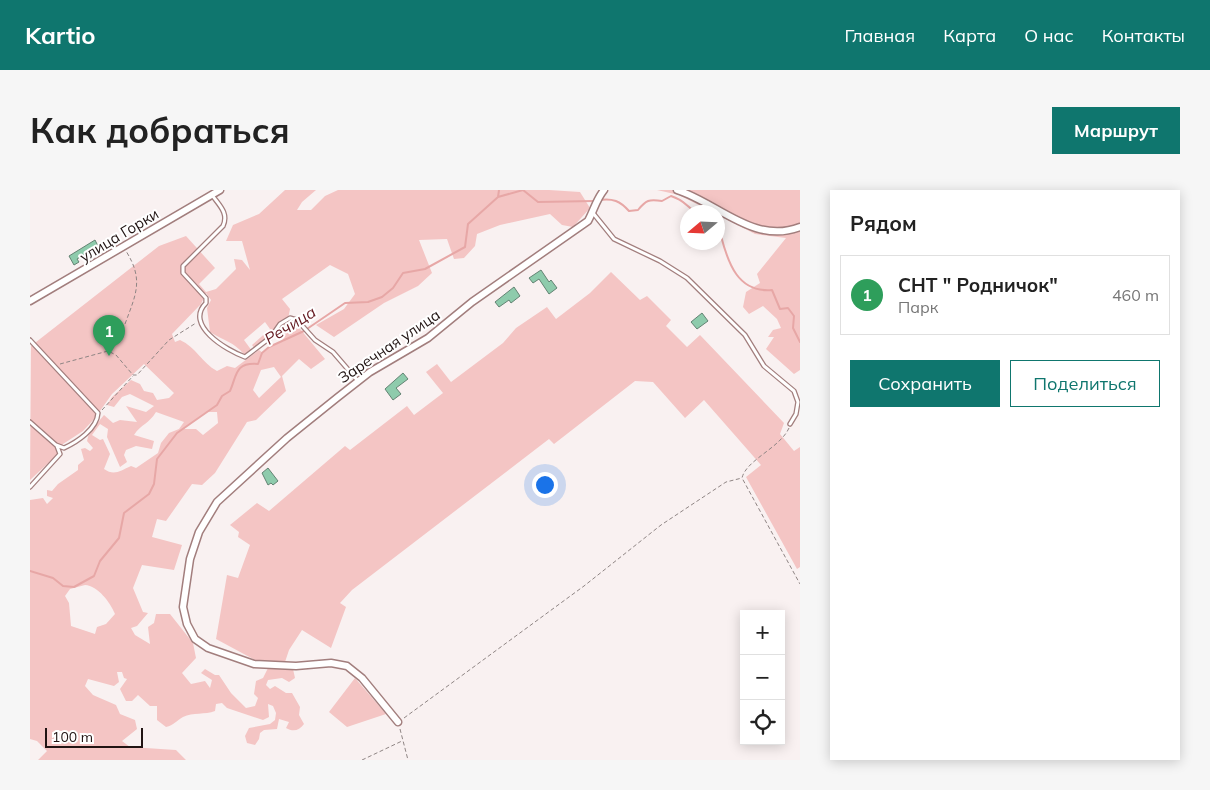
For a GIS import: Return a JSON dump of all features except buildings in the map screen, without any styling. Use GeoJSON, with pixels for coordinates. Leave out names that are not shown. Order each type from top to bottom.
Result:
{"type":"FeatureCollection","features":[{"type":"Feature","properties":{"kind":"street","name":"улица Горки"},"geometry":{"type":"LineString","coordinates":[[30,301],[220,190]]}},
{"type":"Feature","properties":{"kind":"street","name":"Заречная улица"},"geometry":{"type":"LineString","coordinates":[[398,722],[362,678],[347,666],[331,663],[288,666],[254,664],[215,651],[195,639],[187,624],[183,606],[190,559],[199,532],[217,502],[287,438],[358,381],[428,338],[472,302],[588,221],[596,199],[604,190]]}},
{"type":"Feature","properties":{"kind":"street"},"geometry":{"type":"LineString","coordinates":[[677,190],[755,228],[788,232],[800,227]]}},
{"type":"Feature","properties":{"kind":"lane"},"geometry":{"type":"LineString","coordinates":[[212,195],[225,214],[226,220],[223,226],[183,266],[183,273],[206,298],[206,303],[200,309],[199,315],[202,325],[211,337],[245,357],[271,337],[284,320],[290,318],[297,320],[315,340],[333,352],[358,381]]}},
{"type":"Feature","properties":{"kind":"lane"},"geometry":{"type":"LineString","coordinates":[[592,213],[614,239],[660,261],[687,278],[745,335],[764,366],[794,391],[798,402],[796,414],[790,424]]}},
{"type":"Feature","properties":{"kind":"lane"},"geometry":{"type":"LineString","coordinates":[[30,340],[97,410],[98,418],[83,436],[64,448],[56,445],[30,422]]}},
{"type":"Feature","properties":{"kind":"lane"},"geometry":{"type":"LineString","coordinates":[[30,487],[60,454],[56,445]]}},
{"type":"Feature","properties":{"kind":"path"},"geometry":{"type":"LineString","coordinates":[[123,246],[136,271],[138,287],[125,324]]}},
{"type":"Feature","properties":{"kind":"path"},"geometry":{"type":"LineString","coordinates":[[97,410],[101,410],[133,375],[137,375],[169,340],[196,324],[199,315]]}},
{"type":"Feature","properties":{"kind":"path"},"geometry":{"type":"LineString","coordinates":[[49,361],[67,364],[75,359],[108,351],[116,355],[133,375]]}},
{"type":"Feature","properties":{"kind":"path"},"geometry":{"type":"LineString","coordinates":[[790,424],[787,433],[770,450],[743,471],[742,478],[800,584]]}},
{"type":"Feature","properties":{"kind":"path"},"geometry":{"type":"LineString","coordinates":[[408,760],[398,722],[584,586],[662,524],[726,482],[742,478]]}},
{"type":"Feature","properties":{"kind":"path"},"geometry":{"type":"LineString","coordinates":[[362,760],[402,741]]}},
{"type":"Feature","properties":{"kind":"shaded area"},"geometry":{"type":"Polygon","coordinates":[[[285,190],[316,190],[302,202],[297,210],[311,210],[325,196],[338,190],[549,190],[580,192],[590,208],[573,227],[562,225],[550,214],[500,225],[477,234],[475,246],[464,258],[454,259],[447,239],[419,240],[432,273],[418,286],[384,303],[334,337],[316,325],[344,309],[355,294],[348,274],[330,265],[282,299],[290,309],[288,319],[296,324],[325,359],[311,369],[299,359],[282,376],[286,391],[256,420],[247,422],[215,473],[202,485],[192,484],[166,521],[157,519],[152,537],[182,545],[174,570],[142,565],[133,588],[143,612],[148,613],[137,626],[131,628],[135,635],[150,644],[148,627],[154,623],[156,614],[170,614],[193,643],[196,658],[182,673],[191,684],[205,681],[210,688],[212,680],[201,673],[205,669],[215,675],[219,675],[231,693],[246,708],[255,706],[258,698],[254,694],[256,681],[263,678],[268,668],[293,669],[295,678],[289,682],[282,678],[268,680],[266,685],[270,689],[275,686],[286,693],[292,693],[300,707],[299,715],[304,724],[300,728],[293,730],[286,728],[289,722],[279,719],[277,729],[264,730],[260,733],[255,745],[247,743],[245,736],[249,728],[270,724],[275,720],[276,713],[273,706],[268,704],[269,717],[263,720],[227,708],[222,703],[216,704],[215,711],[187,715],[166,727],[157,720],[157,706],[150,706],[138,695],[132,701],[126,701],[120,689],[127,679],[124,678],[122,672],[117,672],[119,682],[114,686],[88,679],[85,686],[93,695],[116,705],[120,714],[135,720],[137,729],[122,741],[130,747],[176,750],[186,760],[38,760],[47,751],[37,741],[30,739],[30,500],[43,498],[47,504],[53,498],[47,496],[47,490],[52,491],[58,484],[78,470],[78,465],[84,460],[81,449],[85,448],[90,451],[93,448],[87,441],[89,433],[104,415],[113,423],[120,420],[137,422],[126,406],[146,412],[154,406],[130,394],[122,397],[114,407],[107,405],[112,397],[131,380],[140,384],[144,391],[153,393],[157,400],[169,398],[174,393],[144,364],[112,394],[83,431],[63,444],[57,455],[30,480],[31,346],[159,246],[186,236],[215,268],[199,284],[206,292],[216,289],[236,269],[234,259],[242,260],[250,270],[242,241],[226,241],[233,225],[259,214],[285,190]],[[206,293],[201,304],[172,334],[175,342],[180,340],[186,343],[207,364],[217,371],[227,366],[235,368],[259,350],[263,353],[269,347],[284,341],[278,335],[276,329],[274,335],[255,349],[252,345],[270,329],[265,322],[244,340],[252,351],[245,355],[232,344],[210,332],[207,308],[211,300],[206,293]],[[274,367],[261,370],[253,390],[259,398],[281,377],[274,367]],[[156,412],[151,419],[139,428],[134,435],[154,441],[152,449],[136,446],[126,450],[124,455],[127,462],[120,467],[107,437],[108,429],[100,424],[92,435],[100,440],[103,439],[110,454],[104,469],[114,472],[131,466],[136,468],[158,453],[161,443],[169,433],[179,429],[184,422],[156,412]],[[206,412],[184,429],[196,429],[203,435],[218,423],[217,412],[206,412]],[[85,585],[70,589],[65,596],[69,603],[71,626],[95,634],[97,627],[106,624],[115,614],[103,595],[90,586],[85,585]]]}},
{"type":"Feature","properties":{"kind":"shaded area"},"geometry":{"type":"Polygon","coordinates":[[[657,190],[800,190],[800,370],[794,374],[766,349],[774,337],[768,337],[773,330],[781,328],[777,319],[763,306],[749,314],[743,307],[746,292],[760,283],[757,274],[786,238],[755,234],[725,219],[725,205],[698,205],[679,195],[657,190]]]}},
{"type":"Feature","properties":{"kind":"shaded area"},"geometry":{"type":"Polygon","coordinates":[[[611,272],[640,300],[647,296],[671,320],[666,326],[687,347],[700,335],[784,423],[780,434],[794,451],[800,447],[800,567],[797,569],[746,477],[761,465],[704,400],[685,418],[653,382],[635,381],[554,444],[549,439],[352,590],[340,603],[346,607],[331,648],[302,630],[289,650],[285,662],[255,660],[216,639],[227,575],[238,578],[250,545],[238,537],[239,532],[230,525],[257,503],[269,511],[345,446],[350,450],[407,406],[414,415],[443,393],[426,372],[437,364],[451,382],[503,343],[516,328],[547,307],[556,319],[590,293],[611,272]]]}},
{"type":"Feature","properties":{"kind":"shaded area"},"geometry":{"type":"Polygon","coordinates":[[[355,678],[386,714],[347,727],[329,712],[355,678]]]}},
{"type":"Feature","properties":{"kind":"waterway","name":"Речица"},"geometry":{"type":"LineString","coordinates":[[498,197],[499,190]]}},
{"type":"Feature","properties":{"kind":"waterway","name":"Речица"},"geometry":{"type":"LineString","coordinates":[[523,190],[538,202],[594,201]]}},
{"type":"Feature","properties":{"kind":"waterway","name":"Речица"},"geometry":{"type":"LineString","coordinates":[[30,571],[53,578],[63,586],[74,587],[94,576],[100,561],[119,538],[124,513],[149,494],[154,484],[157,459],[177,433],[217,405],[222,396],[230,391],[240,368],[244,365],[258,364],[262,353],[269,347],[304,331],[345,303],[368,302],[382,297],[393,288],[403,273],[425,269],[465,247],[468,224],[498,197],[523,190]]}},
{"type":"Feature","properties":{"kind":"waterway","name":"Речица"},"geometry":{"type":"LineString","coordinates":[[599,200],[608,199],[616,201],[629,211],[638,210],[648,201],[662,201],[671,196],[687,205]]}},
{"type":"Feature","properties":{"kind":"waterway","name":"Речица"},"geometry":{"type":"LineString","coordinates":[[725,249],[731,266],[743,281],[751,287],[760,290],[772,290],[780,309],[788,308],[794,316],[793,328],[800,342]]}},
{"type":"Feature","properties":{"kind":"place","name":"СНТ \" Родничок\""},"geometry":{"type":"Point","coordinates":[109,356]}}]}
